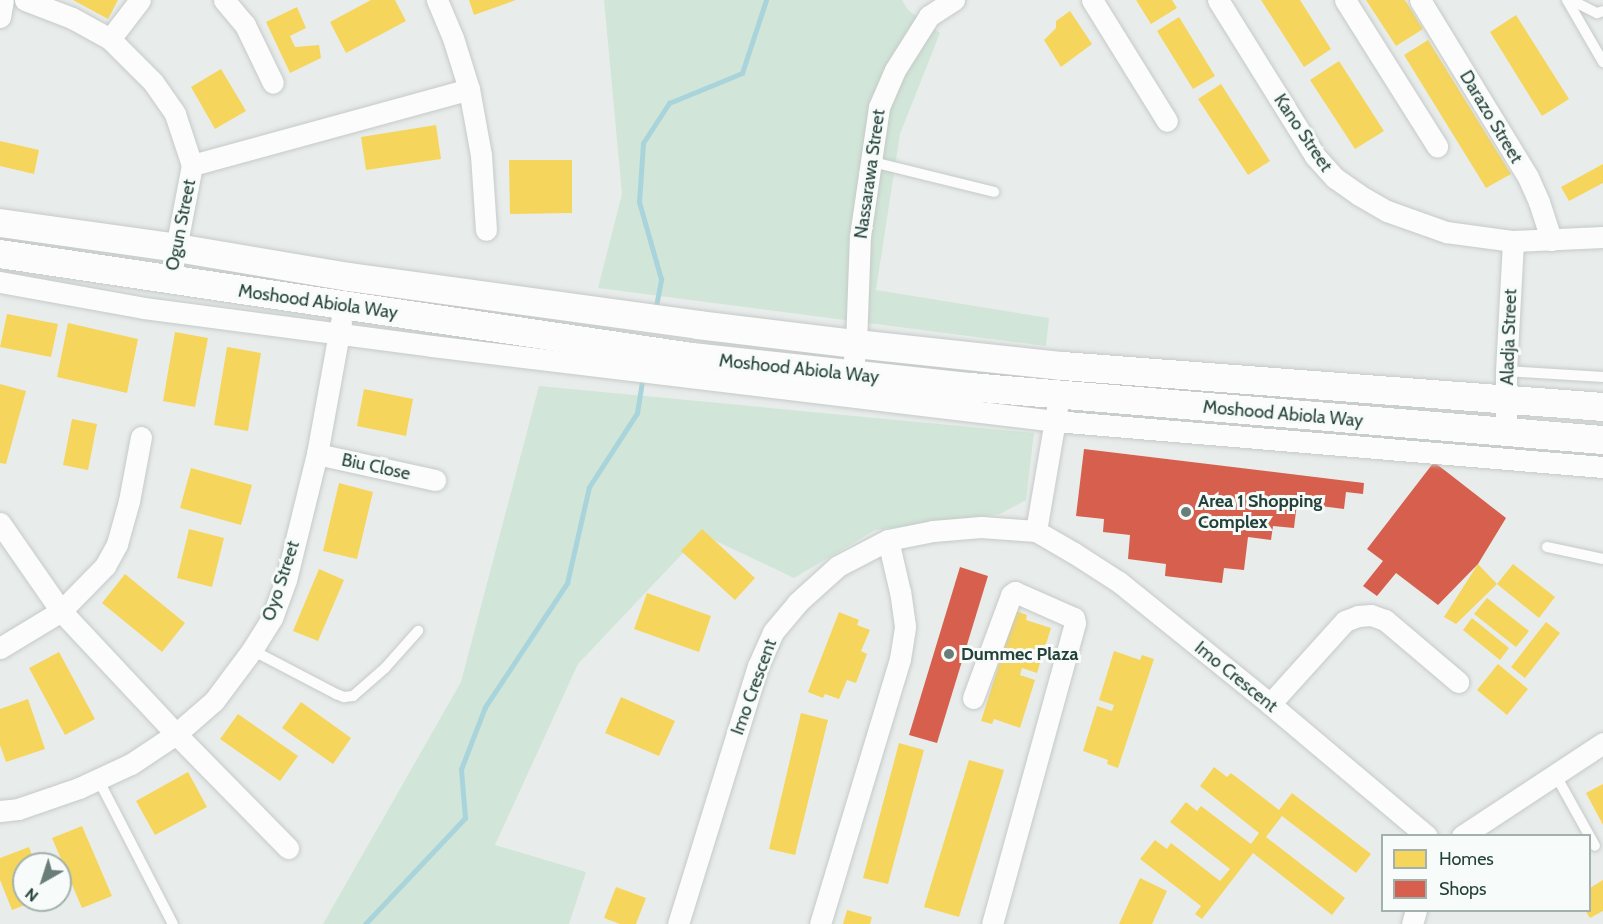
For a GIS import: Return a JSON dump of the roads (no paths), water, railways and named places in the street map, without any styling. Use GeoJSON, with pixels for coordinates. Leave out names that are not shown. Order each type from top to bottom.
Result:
{"type":"FeatureCollection","features":[{"type":"Feature","properties":{"kind":"main road","name":"Moshood Abiola Way"},"geometry":{"type":"LineString","coordinates":[[0,223],[177,248],[349,277],[698,326],[1064,366],[1603,407]]}},
{"type":"Feature","properties":{"kind":"main road","name":"Moshood Abiola Way"},"geometry":{"type":"LineString","coordinates":[[0,254],[692,357],[852,374],[1057,407],[1603,440]]}},
{"type":"Feature","properties":{"kind":"street"},"geometry":{"type":"LineString","coordinates":[[0,17],[3,0]]}},
{"type":"Feature","properties":{"kind":"street","name":"Ogun Street"},"geometry":{"type":"LineString","coordinates":[[25,0],[72,18],[110,39],[153,81],[175,114],[192,165],[170,279]]}},
{"type":"Feature","properties":{"kind":"street"},"geometry":{"type":"LineString","coordinates":[[110,39],[140,0]]}},
{"type":"Feature","properties":{"kind":"street"},"geometry":{"type":"LineString","coordinates":[[224,0],[245,25],[273,83]]}},
{"type":"Feature","properties":{"kind":"street"},"geometry":{"type":"LineString","coordinates":[[437,0],[453,38],[469,89],[481,155],[486,230]]}},
{"type":"Feature","properties":{"kind":"street","name":"Nassarawa Street"},"geometry":{"type":"LineString","coordinates":[[852,374],[856,344],[860,236],[869,160],[879,107],[923,8],[954,0]]}},
{"type":"Feature","properties":{"kind":"street"},"geometry":{"type":"LineString","coordinates":[[1092,0],[1167,121]]}},
{"type":"Feature","properties":{"kind":"street","name":"Kano Street"},"geometry":{"type":"LineString","coordinates":[[1219,0],[1315,156],[1335,178],[1387,211],[1417,224],[1446,232],[1513,241],[1603,237]]}},
{"type":"Feature","properties":{"kind":"street"},"geometry":{"type":"LineString","coordinates":[[1345,0],[1437,146]]}},
{"type":"Feature","properties":{"kind":"street","name":"Darazo Street"},"geometry":{"type":"LineString","coordinates":[[1420,0],[1528,177],[1551,240]]}},
{"type":"Feature","properties":{"kind":"street"},"geometry":{"type":"LineString","coordinates":[[192,165],[469,89]]}},
{"type":"Feature","properties":{"kind":"street","name":"Aladja Street"},"geometry":{"type":"LineString","coordinates":[[1506,433],[1506,371],[1513,241]]}},
{"type":"Feature","properties":{"kind":"street","name":"Oyo Street"},"geometry":{"type":"LineString","coordinates":[[0,812],[18,809],[131,764],[176,734],[214,701],[252,650],[272,618],[286,580],[317,454],[349,277]]}},
{"type":"Feature","properties":{"kind":"street"},"geometry":{"type":"LineString","coordinates":[[0,282],[144,308],[656,372],[1057,407],[1603,467]]}},
{"type":"Feature","properties":{"kind":"street"},"geometry":{"type":"LineString","coordinates":[[1036,531],[1064,366]]}},
{"type":"Feature","properties":{"kind":"street"},"geometry":{"type":"LineString","coordinates":[[0,648],[61,610],[105,566],[117,544],[129,501],[141,437]]}},
{"type":"Feature","properties":{"kind":"street","name":"Biu Close"},"geometry":{"type":"LineString","coordinates":[[317,454],[435,480]]}},
{"type":"Feature","properties":{"kind":"street"},"geometry":{"type":"LineString","coordinates":[[0,523],[61,610],[176,734],[288,848]]}},
{"type":"Feature","properties":{"kind":"street","name":"Imo Crescent"},"geometry":{"type":"LineString","coordinates":[[678,924],[758,666],[773,632],[796,603],[838,566],[888,540],[933,531],[981,527],[1036,531],[1119,582],[1270,704],[1425,834]]}},
{"type":"Feature","properties":{"kind":"street"},"geometry":{"type":"LineString","coordinates":[[820,924],[900,659],[904,626],[900,592],[888,540]]}},
{"type":"Feature","properties":{"kind":"street"},"geometry":{"type":"LineString","coordinates":[[973,698],[1009,600],[1015,592],[1074,618],[1075,623],[992,924]]}},
{"type":"Feature","properties":{"kind":"street"},"geometry":{"type":"LineString","coordinates":[[1270,704],[1345,621],[1358,616],[1371,615],[1385,620],[1458,682]]}},
{"type":"Feature","properties":{"kind":"street"},"geometry":{"type":"LineString","coordinates":[[1465,834],[1603,743]]}},
{"type":"Feature","properties":{"kind":"lane"},"geometry":{"type":"LineString","coordinates":[[1569,0],[1597,13],[1603,11]]}},
{"type":"Feature","properties":{"kind":"lane"},"geometry":{"type":"LineString","coordinates":[[1569,0],[1603,62]]}},
{"type":"Feature","properties":{"kind":"lane"},"geometry":{"type":"LineString","coordinates":[[869,160],[994,192]]}},
{"type":"Feature","properties":{"kind":"lane"},"geometry":{"type":"LineString","coordinates":[[1506,371],[1603,377]]}},
{"type":"Feature","properties":{"kind":"lane"},"geometry":{"type":"LineString","coordinates":[[1547,547],[1603,559]]}},
{"type":"Feature","properties":{"kind":"lane"},"geometry":{"type":"LineString","coordinates":[[252,650],[336,694],[344,697],[353,696],[379,674],[418,631]]}},
{"type":"Feature","properties":{"kind":"lane"},"geometry":{"type":"LineString","coordinates":[[1555,774],[1589,834]]}},
{"type":"Feature","properties":{"kind":"lane"},"geometry":{"type":"LineString","coordinates":[[98,779],[173,924]]}},
{"type":"Feature","properties":{"kind":"lane"},"geometry":{"type":"LineString","coordinates":[[1591,837],[1596,846]]}},
{"type":"Feature","properties":{"kind":"waterway"},"geometry":{"type":"LineString","coordinates":[[655,311],[661,279],[639,202],[643,143],[669,103],[742,73],[766,0]]}},
{"type":"Feature","properties":{"kind":"waterway"},"geometry":{"type":"LineString","coordinates":[[365,924],[465,818],[461,769],[485,707],[567,583],[589,487],[637,413],[643,377]]}},
{"type":"Feature","properties":{"kind":"place","name":"Area 1 Shopping Complex"},"geometry":{"type":"Point","coordinates":[1186,512]}},
{"type":"Feature","properties":{"kind":"place","name":"Dummec Plaza"},"geometry":{"type":"Point","coordinates":[949,654]}}]}
